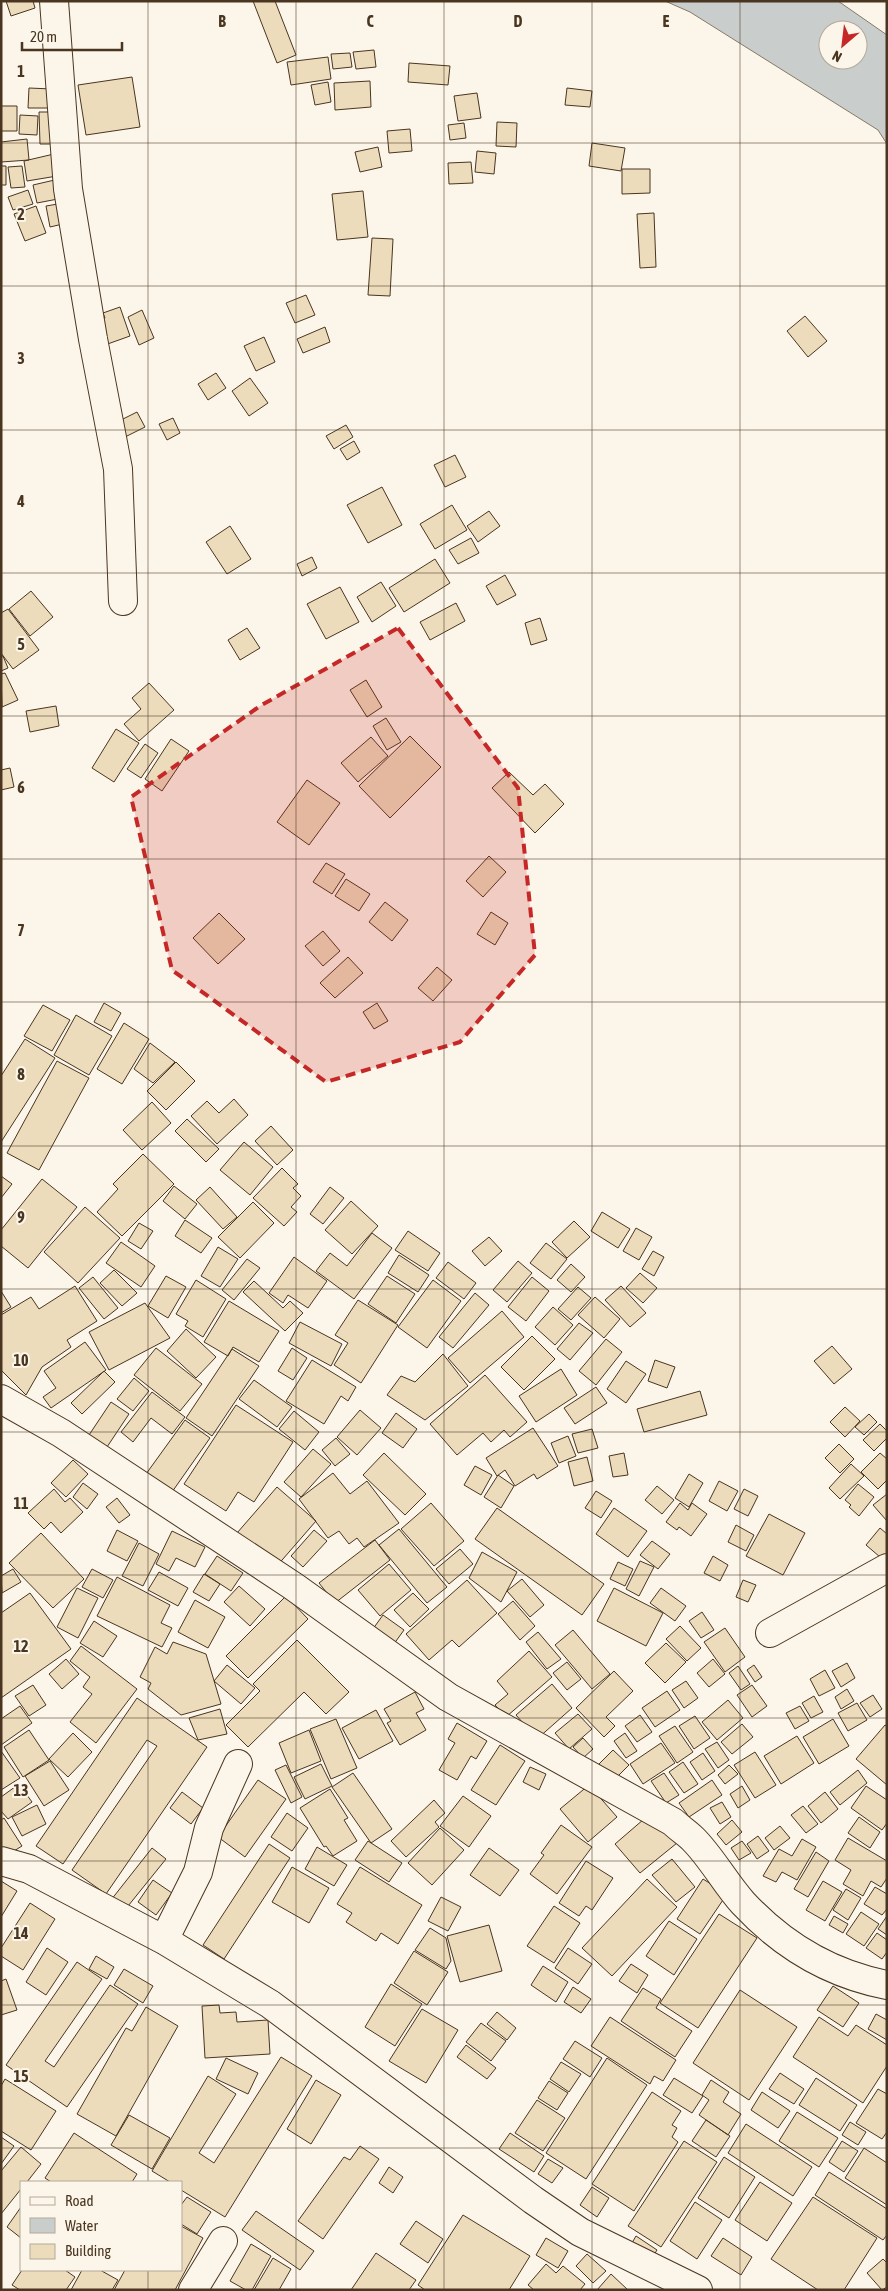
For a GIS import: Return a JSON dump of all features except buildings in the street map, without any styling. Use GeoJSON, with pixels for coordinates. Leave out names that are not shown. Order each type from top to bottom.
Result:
{"type":"FeatureCollection","features":[{"type":"Feature","properties":{"kind":"street"},"geometry":{"type":"LineString","coordinates":[[54,1],[68,189],[110,436],[118,468],[123,601]]}},
{"type":"Feature","properties":{"kind":"street"},"geometry":{"type":"LineString","coordinates":[[1,1398],[61,1433],[293,1586],[448,1697],[673,1822],[694,1839],[742,1902],[778,1937],[813,1960],[887,1986]]}},
{"type":"Feature","properties":{"kind":"street"},"geometry":{"type":"LineString","coordinates":[[770,1633],[887,1568]]}},
{"type":"Feature","properties":{"kind":"street"},"geometry":{"type":"LineString","coordinates":[[164,1940],[198,1872],[209,1828],[238,1764]]}},
{"type":"Feature","properties":{"kind":"street"},"geometry":{"type":"LineString","coordinates":[[1,1861],[29,1869],[164,1940],[270,2004],[533,2200],[580,2232],[698,2290]]}},
{"type":"Feature","properties":{"kind":"street"},"geometry":{"type":"LineString","coordinates":[[193,2290],[223,2241]]}},
{"type":"Feature","properties":{"kind":"highlighted area"},"geometry":{"type":"Polygon","coordinates":[[[398,628],[518,788],[535,955],[460,1042],[326,1082],[172,970],[131,797],[260,706],[398,628]]]}},
{"type":"Feature","properties":{"kind":"water"},"geometry":{"type":"Polygon","coordinates":[[[665,1],[838,1],[865,20],[818,20],[818,70],[868,70],[868,22],[887,35],[887,144],[878,130],[690,12],[665,1]]]}}]}
